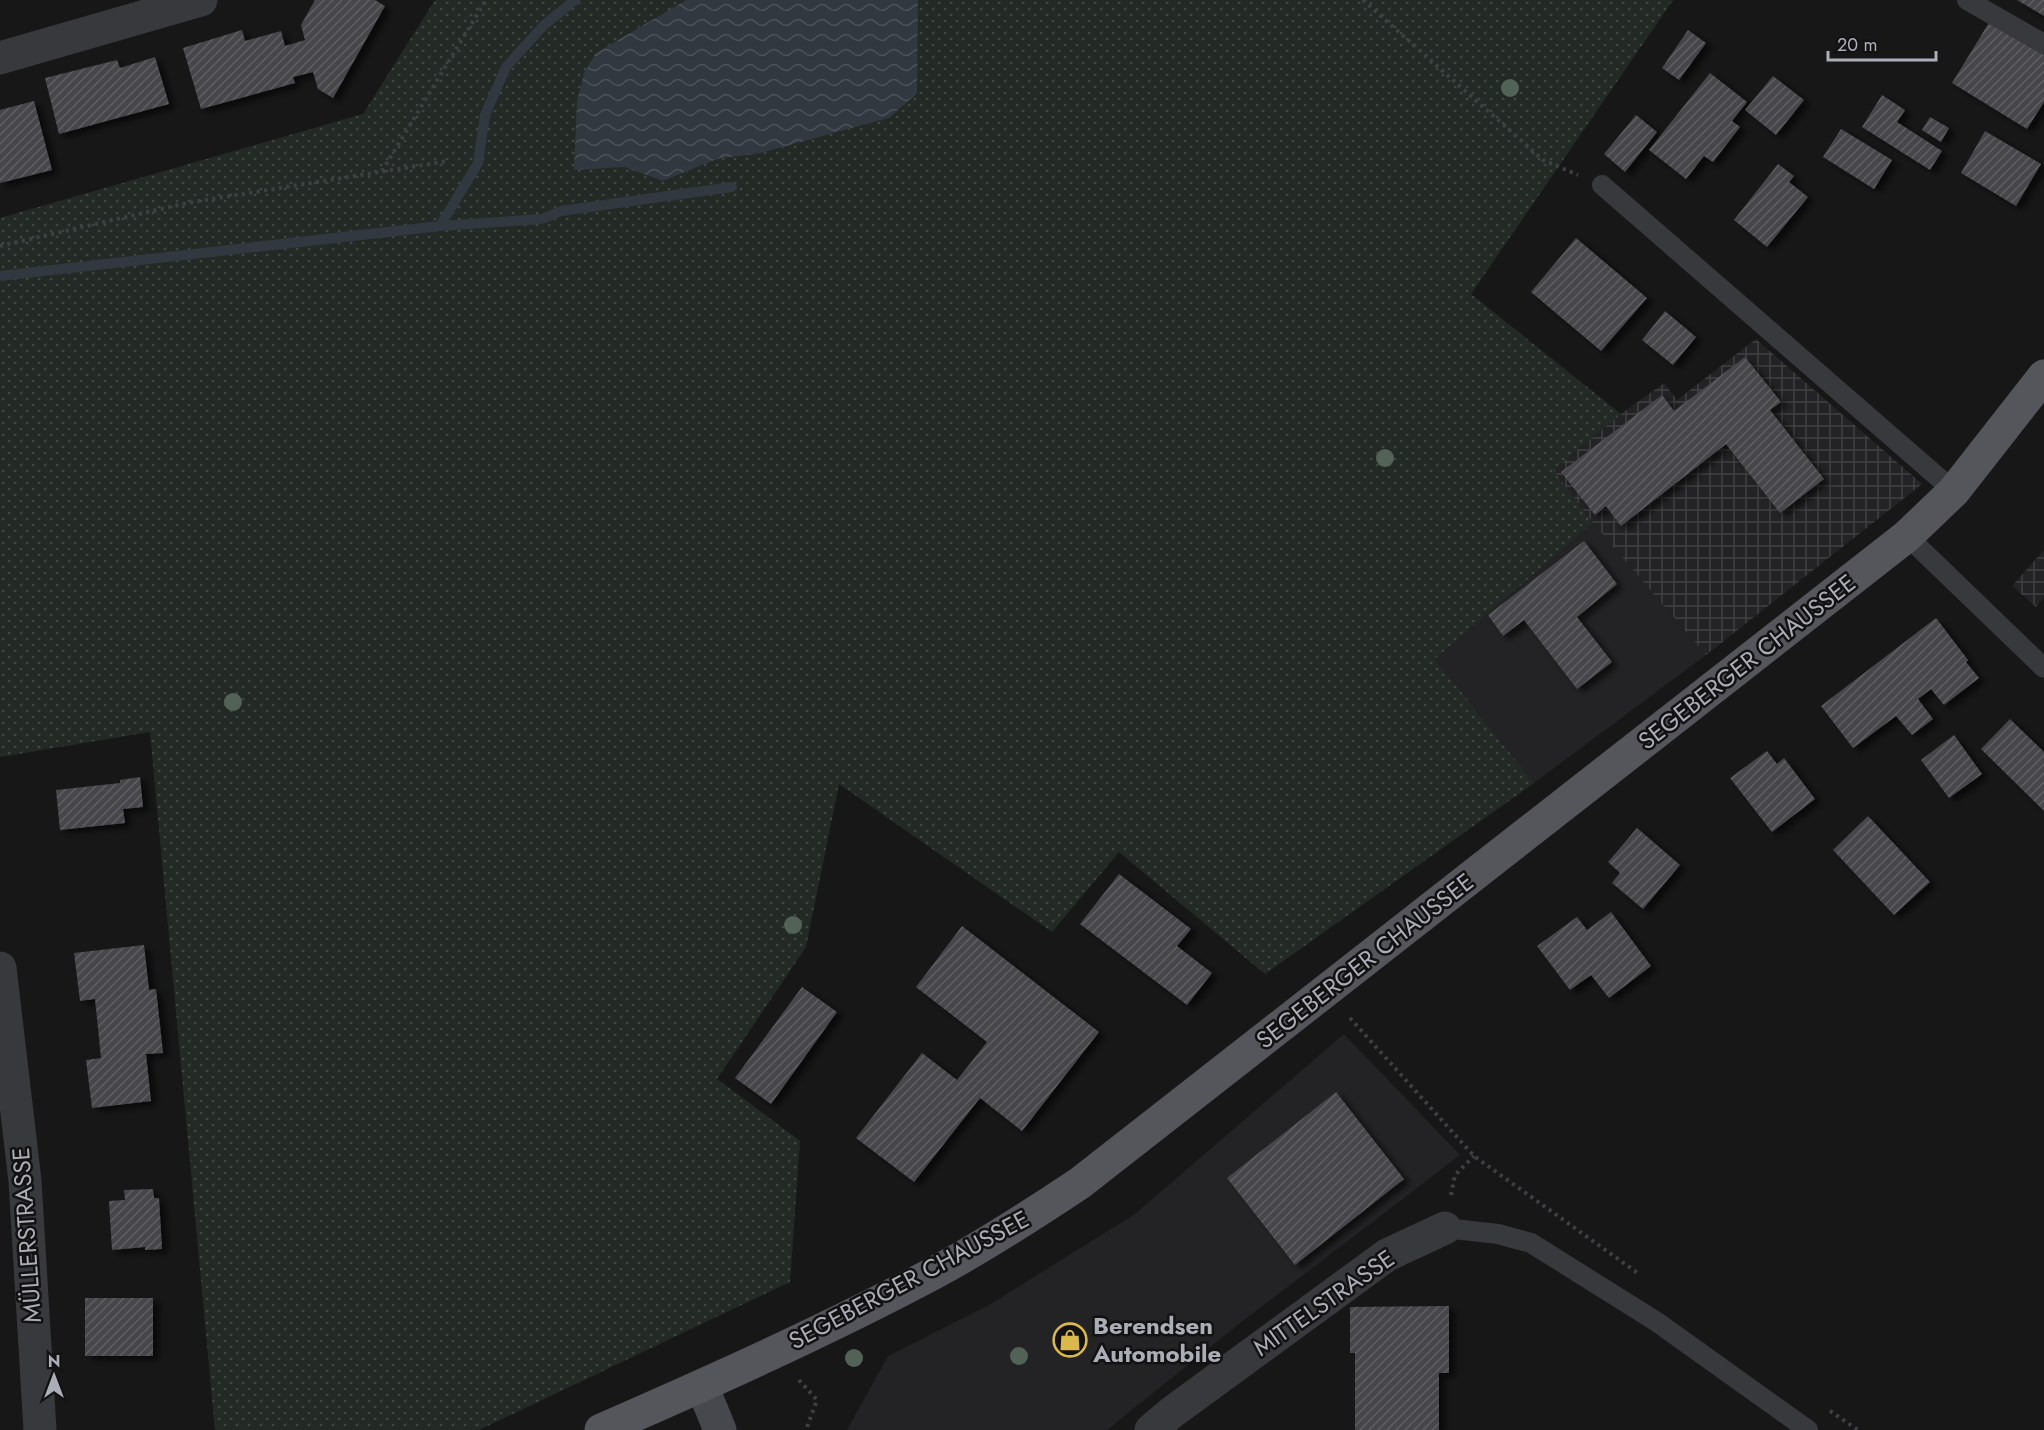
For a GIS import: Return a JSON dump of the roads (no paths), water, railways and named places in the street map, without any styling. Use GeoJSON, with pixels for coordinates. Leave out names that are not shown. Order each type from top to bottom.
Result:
{"type":"FeatureCollection","features":[{"type":"Feature","properties":{"kind":"main road","name":"SEGEBERGER CHAUSSEE"},"geometry":{"type":"LineString","coordinates":[[601,1430],[798,1341],[934,1273],[1011,1229],[1080,1183],[1907,536],[1954,491],[2044,375]]}},
{"type":"Feature","properties":{"kind":"street"},"geometry":{"type":"LineString","coordinates":[[0,58],[201,0]]}},
{"type":"Feature","properties":{"kind":"street","name":"MÜLLERSTRASSE"},"geometry":{"type":"LineString","coordinates":[[0,968],[25,1181],[40,1430]]}},
{"type":"Feature","properties":{"kind":"street","name":"MITTELSTRASSE"},"geometry":{"type":"LineString","coordinates":[[1151,1430],[1387,1255],[1445,1228]]}},
{"type":"Feature","properties":{"kind":"street"},"geometry":{"type":"LineString","coordinates":[[702,1386],[720,1430]]}},
{"type":"Feature","properties":{"kind":"lane"},"geometry":{"type":"LineString","coordinates":[[1967,0],[2044,44]]}},
{"type":"Feature","properties":{"kind":"lane"},"geometry":{"type":"LineString","coordinates":[[1602,185],[1954,491]]}},
{"type":"Feature","properties":{"kind":"lane"},"geometry":{"type":"LineString","coordinates":[[1907,536],[2044,668]]}},
{"type":"Feature","properties":{"kind":"lane"},"geometry":{"type":"LineString","coordinates":[[1445,1228],[1498,1234],[1531,1243],[1657,1322],[1808,1430]]}},
{"type":"Feature","properties":{"kind":"water"},"geometry":{"type":"Polygon","coordinates":[[[686,0],[918,0],[917,93],[889,118],[761,153],[717,159],[663,181],[624,167],[574,170],[577,102],[584,73],[596,53],[686,0]]]}},
{"type":"Feature","properties":{"kind":"waterway"},"geometry":{"type":"LineString","coordinates":[[440,226],[478,163],[485,115],[506,67],[544,25],[575,0]]}},
{"type":"Feature","properties":{"kind":"waterway"},"geometry":{"type":"LineString","coordinates":[[0,276],[440,226],[542,219],[561,211],[732,187]]}},
{"type":"Feature","properties":{"kind":"place","name":"Berendsen Automobile"},"geometry":{"type":"Point","coordinates":[1070,1340]}}]}
